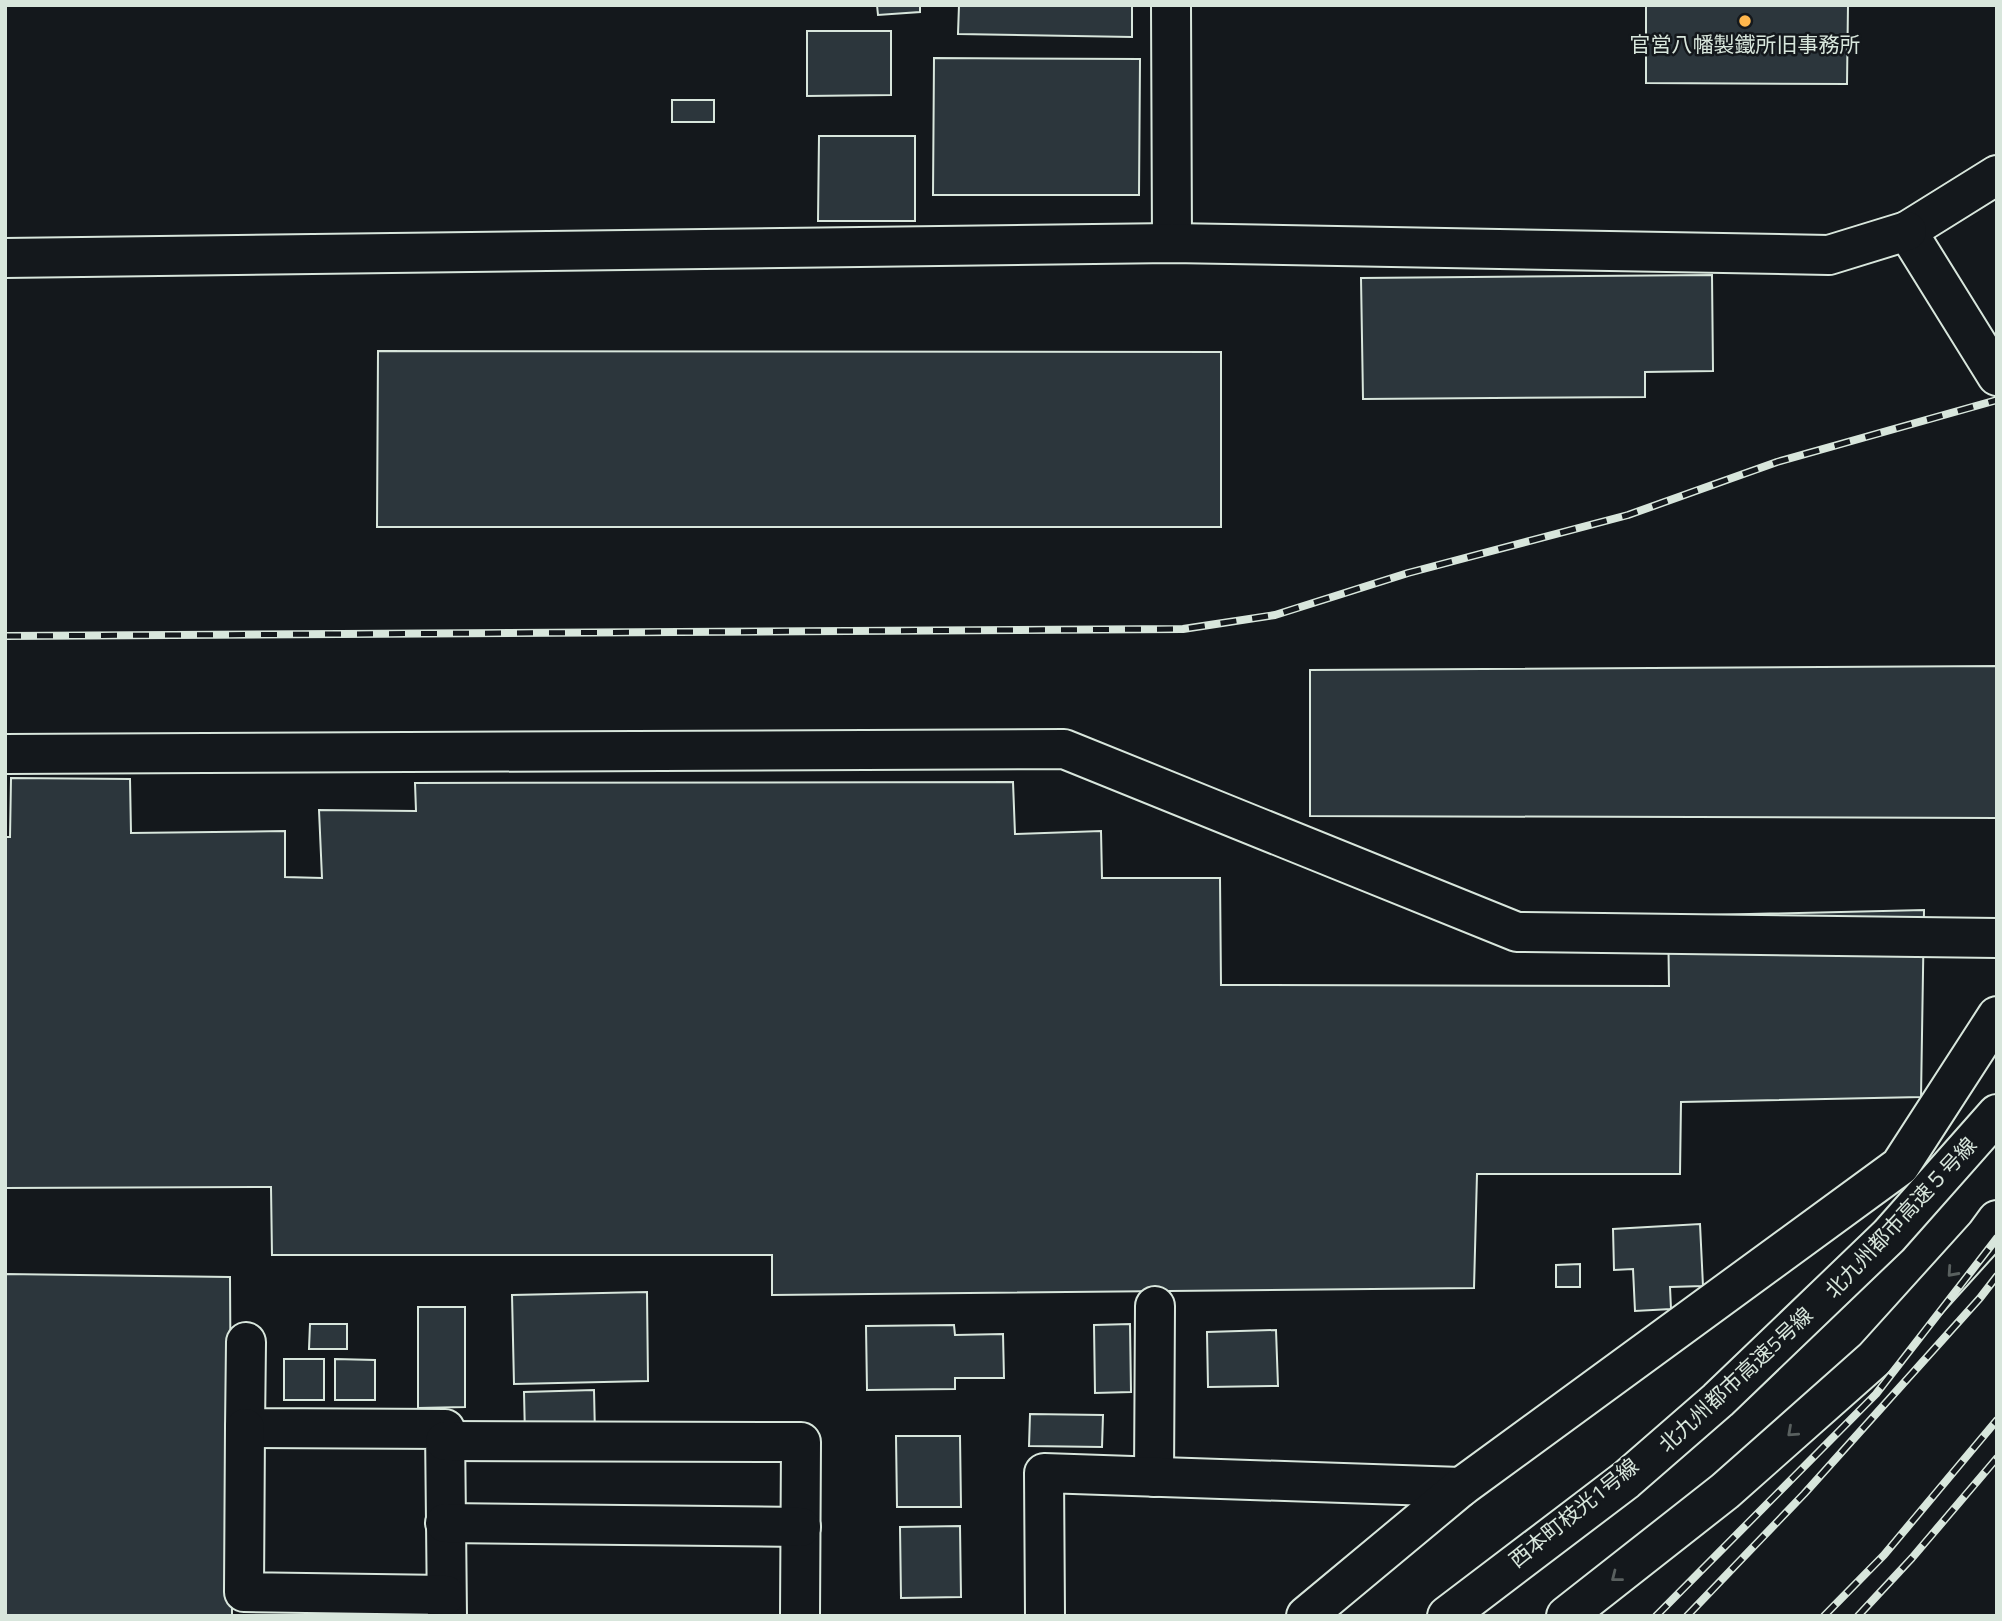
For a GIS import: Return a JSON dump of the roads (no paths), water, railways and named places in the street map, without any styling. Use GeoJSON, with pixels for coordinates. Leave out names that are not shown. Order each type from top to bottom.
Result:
{"type":"FeatureCollection","features":[{"type":"Feature","properties":{"kind":"main road"},"geometry":{"type":"LineString","coordinates":[[1171,5],[1172,243]]}},
{"type":"Feature","properties":{"kind":"main road"},"geometry":{"type":"LineString","coordinates":[[5,258],[1172,243],[1829,255],[1908,231],[1997,175]]}},
{"type":"Feature","properties":{"kind":"main road"},"geometry":{"type":"LineString","coordinates":[[1908,231],[1997,376]]}},
{"type":"Feature","properties":{"kind":"main road"},"geometry":{"type":"LineString","coordinates":[[5,754],[1064,749],[1517,932],[1997,939]]}},
{"type":"Feature","properties":{"kind":"main road"},"geometry":{"type":"LineString","coordinates":[[1306,1616],[1461,1487],[1900,1166],[1997,1016]]}},
{"type":"Feature","properties":{"kind":"main road","name":"西本町枝光1号線"},"geometry":{"type":"LineString","coordinates":[[1445,1616],[1558,1531],[1767,1349],[1862,1261],[1971,1141],[1997,1108]]}},
{"type":"Feature","properties":{"kind":"main road","name":"北九州都市高速5号線"},"geometry":{"type":"LineString","coordinates":[[1445,1616],[1626,1480],[1718,1400],[1889,1236],[1997,1114]]}},
{"type":"Feature","properties":{"kind":"main road"},"geometry":{"type":"LineString","coordinates":[[1566,1616],[1725,1491],[1874,1359],[1997,1220]]}},
{"type":"Feature","properties":{"kind":"main road"},"geometry":{"type":"LineString","coordinates":[[1154,1477],[1155,1306]]}},
{"type":"Feature","properties":{"kind":"main road"},"geometry":{"type":"LineString","coordinates":[[245,1427],[445,1429],[447,1605],[244,1592],[245,1427],[246,1342]]}},
{"type":"Feature","properties":{"kind":"main road"},"geometry":{"type":"LineString","coordinates":[[445,1441],[801,1442],[800,1616]]}},
{"type":"Feature","properties":{"kind":"main road"},"geometry":{"type":"LineString","coordinates":[[1045,1616],[1044,1473],[1461,1487]]}},
{"type":"Feature","properties":{"kind":"main road"},"geometry":{"type":"LineString","coordinates":[[445,1522],[800,1527]]}},
{"type":"Feature","properties":{"kind":"railway"},"geometry":{"type":"LineString","coordinates":[[5,636],[1183,629],[1275,615],[1408,573],[1628,515],[1777,462],[1997,400]]}},
{"type":"Feature","properties":{"kind":"railway"},"geometry":{"type":"LineString","coordinates":[[1656,1616],[1876,1394],[1997,1238]]}},
{"type":"Feature","properties":{"kind":"railway"},"geometry":{"type":"LineString","coordinates":[[1687,1616],[1804,1494],[1997,1276]]}},
{"type":"Feature","properties":{"kind":"railway"},"geometry":{"type":"LineString","coordinates":[[1824,1616],[1884,1555],[1997,1420]]}},
{"type":"Feature","properties":{"kind":"railway"},"geometry":{"type":"LineString","coordinates":[[1858,1616],[1912,1558],[1997,1458]]}},
{"type":"Feature","properties":{"kind":"place","name":"官営八幡製鐵所旧事務所"},"geometry":{"type":"Point","coordinates":[1745,21]}}]}
